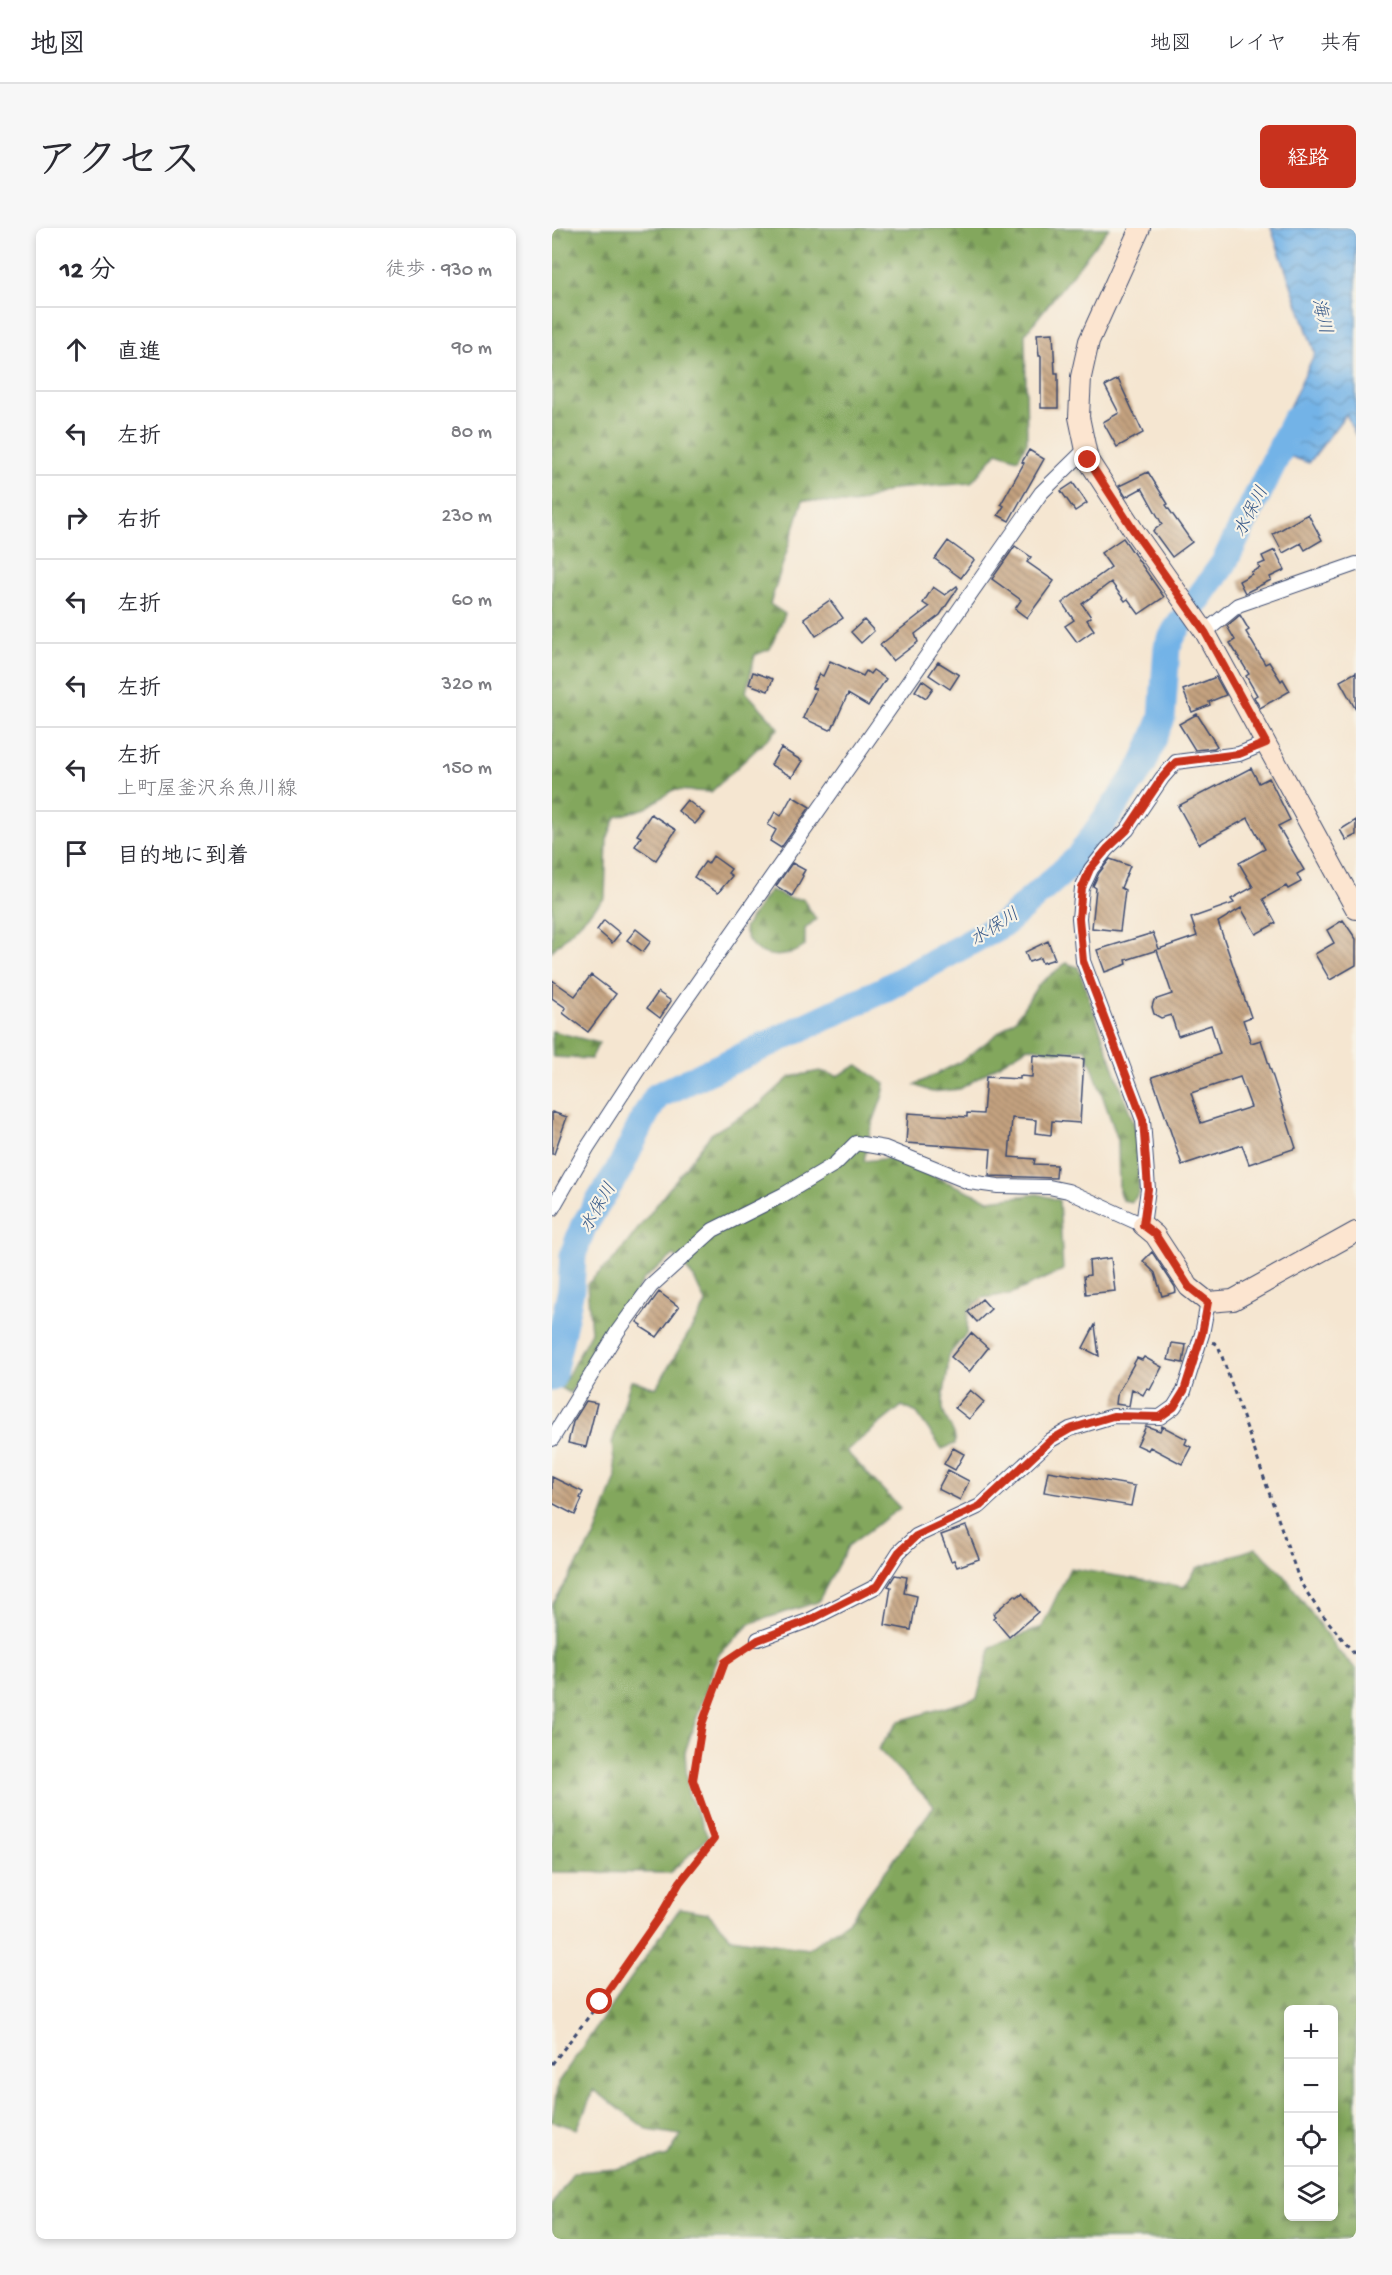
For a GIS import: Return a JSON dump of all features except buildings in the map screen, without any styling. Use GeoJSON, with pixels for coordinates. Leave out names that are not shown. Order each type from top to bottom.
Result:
{"type":"FeatureCollection","features":[{"type":"Feature","properties":{"kind":"main road"},"geometry":{"type":"LineString","coordinates":[[1140,228],[1089,340],[1081,377],[1079,417],[1088,460],[1203,630],[1356,909]]}},
{"type":"Feature","properties":{"kind":"main road"},"geometry":{"type":"LineString","coordinates":[[1143,1225],[1155,1234],[1189,1287],[1208,1302],[1233,1300],[1356,1232]]}},
{"type":"Feature","properties":{"kind":"street"},"geometry":{"type":"LineString","coordinates":[[552,1209],[587,1148],[658,1039],[1041,492],[1085,450]]}},
{"type":"Feature","properties":{"kind":"street"},"geometry":{"type":"LineString","coordinates":[[1203,630],[1238,605],[1356,564]]}},
{"type":"Feature","properties":{"kind":"street"},"geometry":{"type":"LineString","coordinates":[[552,1438],[618,1331],[651,1286],[713,1230],[783,1195],[835,1164],[856,1143],[885,1148],[969,1182],[998,1186],[1049,1187],[1068,1191],[1143,1225],[1148,1189],[1143,1120],[1083,961],[1079,918],[1082,888],[1090,869],[1127,830],[1162,778],[1176,762],[1239,754],[1266,743]]}},
{"type":"Feature","properties":{"kind":"street"},"geometry":{"type":"LineString","coordinates":[[758,1640],[810,1620],[877,1586],[899,1552],[916,1536],[980,1506],[1051,1440],[1070,1429],[1113,1416],[1160,1417],[1174,1407],[1184,1391],[1202,1334],[1208,1302]]}},
{"type":"Feature","properties":{"kind":"path"},"geometry":{"type":"LineString","coordinates":[[1202,1334],[1218,1345],[1300,1582],[1318,1609],[1356,1656]]}},
{"type":"Feature","properties":{"kind":"path"},"geometry":{"type":"LineString","coordinates":[[552,2064],[600,2002],[660,1916],[680,1882],[714,1839],[693,1780],[702,1724],[725,1662],[758,1640]]}},
{"type":"Feature","properties":{"kind":"green space"},"geometry":{"type":"Polygon","coordinates":[[[552,228],[1109,228],[1025,334],[1027,442],[1018,459],[997,452],[971,483],[894,489],[854,504],[803,500],[770,604],[785,614],[770,649],[755,655],[746,692],[779,728],[711,792],[673,790],[646,808],[616,817],[607,839],[605,898],[552,951],[552,228]]]}},
{"type":"Feature","properties":{"kind":"green space"},"geometry":{"type":"Polygon","coordinates":[[[770,890],[790,899],[803,899],[816,919],[805,929],[805,946],[787,955],[768,955],[760,951],[747,938],[744,928],[770,890]]]}},
{"type":"Feature","properties":{"kind":"green space"},"geometry":{"type":"Polygon","coordinates":[[[1066,963],[1078,967],[1136,1130],[1139,1193],[1132,1202],[1122,1200],[1119,1192],[1118,1140],[1086,1049],[1058,1052],[1028,1047],[960,1089],[932,1092],[915,1085],[962,1061],[1016,1019],[1038,985],[1066,963]]]}},
{"type":"Feature","properties":{"kind":"green space"},"geometry":{"type":"Polygon","coordinates":[[[552,1031],[599,1043],[591,1059],[553,1057],[552,1031]]]}},
{"type":"Feature","properties":{"kind":"green space"},"geometry":{"type":"Polygon","coordinates":[[[858,1065],[885,1084],[870,1131],[864,1161],[891,1158],[989,1200],[1038,1194],[1059,1200],[1063,1270],[1011,1294],[982,1298],[968,1310],[967,1333],[948,1356],[944,1395],[944,1413],[954,1434],[955,1444],[942,1449],[917,1413],[902,1406],[846,1451],[900,1508],[848,1546],[818,1602],[751,1623],[718,1655],[685,1752],[688,1793],[708,1837],[670,1873],[552,1872],[552,1605],[595,1536],[616,1477],[612,1443],[631,1380],[656,1388],[706,1304],[694,1278],[674,1255],[644,1279],[570,1393],[561,1388],[591,1332],[587,1284],[618,1255],[711,1134],[759,1105],[790,1077],[820,1071],[837,1076],[858,1065]]]}},
{"type":"Feature","properties":{"kind":"green space"},"geometry":{"type":"Polygon","coordinates":[[[1256,1548],[1284,1575],[1338,1651],[1356,1669],[1356,2239],[552,2239],[552,2206],[573,2172],[616,2169],[668,2156],[681,2135],[648,2130],[594,2090],[577,2129],[552,2121],[558,2082],[680,1908],[708,1913],[731,1938],[808,1949],[849,1920],[934,1806],[878,1749],[899,1721],[977,1698],[991,1647],[1042,1627],[1070,1568],[1184,1587],[1197,1568],[1256,1548]]]}},
{"type":"Feature","properties":{"kind":"water","name":"海川"},"geometry":{"type":"Polygon","coordinates":[[[1271,228],[1356,228],[1356,436],[1346,414],[1309,463],[1269,449],[1315,353],[1271,228]]]}},
{"type":"Feature","properties":{"kind":"waterway","name":"水保川"},"geometry":{"type":"LineString","coordinates":[[552,1378],[571,1289],[573,1255],[583,1227],[621,1166],[657,1096],[881,991],[1005,923],[1078,858],[1143,765],[1162,718],[1167,647],[1175,631],[1224,563],[1295,419]]}},
{"type":"Feature","properties":{"kind":"route"},"geometry":{"type":"LineString","coordinates":[[600,2002],[660,1916],[680,1882],[714,1839],[693,1780],[702,1724],[725,1662],[758,1640],[810,1620],[877,1586],[899,1552],[916,1536],[980,1506],[1051,1440],[1070,1429],[1113,1416],[1160,1417],[1174,1407],[1184,1391],[1202,1334],[1208,1302],[1189,1287],[1155,1234],[1143,1225],[1148,1189],[1143,1120],[1083,961],[1079,918],[1082,888],[1090,869],[1127,830],[1162,778],[1176,762],[1239,754],[1266,743],[1205,632],[1134,531],[1088,460]]}}]}
